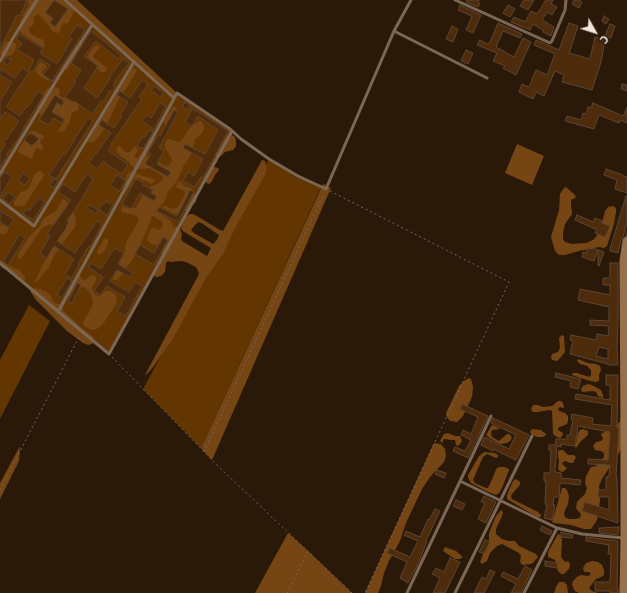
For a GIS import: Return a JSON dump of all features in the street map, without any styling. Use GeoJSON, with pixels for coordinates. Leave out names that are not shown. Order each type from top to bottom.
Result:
{"type":"FeatureCollection","features":[{"type":"Feature","properties":{"kind":"main road"},"geometry":{"type":"LineString","coordinates":[[624,593],[624,261],[627,241]]}},
{"type":"Feature","properties":{"kind":"lane"},"geometry":{"type":"LineString","coordinates":[[0,61],[37,0]]}},
{"type":"Feature","properties":{"kind":"lane"},"geometry":{"type":"LineString","coordinates":[[65,0],[174,98]]}},
{"type":"Feature","properties":{"kind":"lane"},"geometry":{"type":"LineString","coordinates":[[58,312],[177,93],[269,159],[298,176],[326,189],[394,31],[411,0]]}},
{"type":"Feature","properties":{"kind":"lane"},"geometry":{"type":"LineString","coordinates":[[455,0],[548,43],[551,42],[565,10],[566,0]]}},
{"type":"Feature","properties":{"kind":"lane"},"geometry":{"type":"LineString","coordinates":[[0,174],[92,24]]}},
{"type":"Feature","properties":{"kind":"lane"},"geometry":{"type":"LineString","coordinates":[[394,31],[487,78]]}},
{"type":"Feature","properties":{"kind":"lane"},"geometry":{"type":"LineString","coordinates":[[0,200],[34,226],[134,62]]}},
{"type":"Feature","properties":{"kind":"lane"},"geometry":{"type":"LineString","coordinates":[[0,263],[109,354],[232,131]]}},
{"type":"Feature","properties":{"kind":"lane"},"geometry":{"type":"LineString","coordinates":[[407,593],[491,416]]}},
{"type":"Feature","properties":{"kind":"lane"},"geometry":{"type":"LineString","coordinates":[[455,593],[532,436]]}},
{"type":"Feature","properties":{"kind":"lane"},"geometry":{"type":"LineString","coordinates":[[460,481],[557,528],[582,534],[625,538]]}},
{"type":"Feature","properties":{"kind":"lane"},"geometry":{"type":"LineString","coordinates":[[524,593],[557,528]]}},
{"type":"Feature","properties":{"kind":"path"},"geometry":{"type":"LineString","coordinates":[[204,452],[326,189],[509,282],[365,593]]}},
{"type":"Feature","properties":{"kind":"path"},"geometry":{"type":"LineString","coordinates":[[0,490],[82,331]]}},
{"type":"Feature","properties":{"kind":"path"},"geometry":{"type":"LineString","coordinates":[[109,354],[218,467],[352,593]]}},
{"type":"Feature","properties":{"kind":"path"},"geometry":{"type":"LineString","coordinates":[[287,593],[309,552]]}},
{"type":"Feature","properties":{"kind":"shaded area"},"geometry":{"type":"Polygon","coordinates":[[[0,0],[65,0],[177,93],[232,131],[109,354],[0,263],[0,0]]]}},
{"type":"Feature","properties":{"kind":"shaded area"},"geometry":{"type":"Polygon","coordinates":[[[28,0],[77,0],[177,93],[174,98],[75,9],[69,22],[66,24],[64,23],[61,26],[60,32],[57,33],[52,31],[47,23],[38,14],[35,16],[33,19],[33,25],[30,27],[29,31],[31,34],[43,40],[45,44],[44,47],[42,47],[20,32],[19,25],[29,5],[28,0]]]}},
{"type":"Feature","properties":{"kind":"shaded area"},"geometry":{"type":"Polygon","coordinates":[[[9,41],[15,43],[17,46],[11,55],[4,57],[0,52],[5,42],[9,41]]]}},
{"type":"Feature","properties":{"kind":"shaded area"},"geometry":{"type":"Polygon","coordinates":[[[79,41],[82,45],[67,70],[63,70],[62,67],[79,41]]]}},
{"type":"Feature","properties":{"kind":"shaded area"},"geometry":{"type":"Polygon","coordinates":[[[98,45],[100,47],[93,57],[106,67],[107,70],[105,72],[101,72],[88,57],[92,49],[98,45]]]}},
{"type":"Feature","properties":{"kind":"shaded area"},"geometry":{"type":"Polygon","coordinates":[[[41,62],[46,65],[46,68],[42,71],[42,73],[49,79],[48,81],[38,75],[35,71],[41,62]]]}},
{"type":"Feature","properties":{"kind":"shaded area"},"geometry":{"type":"Polygon","coordinates":[[[134,68],[137,70],[134,76],[118,101],[102,132],[92,143],[88,142],[131,70],[134,68]]]}},
{"type":"Feature","properties":{"kind":"shaded area"},"geometry":{"type":"Polygon","coordinates":[[[54,87],[60,90],[59,95],[61,97],[75,101],[79,108],[72,113],[69,124],[64,131],[60,132],[58,131],[64,121],[63,118],[55,114],[44,117],[38,113],[37,107],[45,91],[48,88],[54,87]]]}},
{"type":"Feature","properties":{"kind":"shaded area"},"geometry":{"type":"Polygon","coordinates":[[[173,107],[176,109],[171,123],[165,125],[165,119],[173,107]]]}},
{"type":"Feature","properties":{"kind":"shaded area"},"geometry":{"type":"Polygon","coordinates":[[[197,122],[203,122],[204,129],[195,139],[190,157],[184,165],[177,181],[168,192],[164,202],[156,211],[171,221],[174,227],[177,226],[180,229],[182,241],[207,256],[211,248],[181,229],[186,217],[189,214],[193,214],[223,231],[262,160],[265,161],[267,169],[236,226],[223,254],[206,278],[172,340],[154,366],[145,375],[199,274],[196,267],[186,262],[168,261],[166,263],[165,272],[161,276],[154,276],[152,272],[162,254],[160,248],[151,244],[147,238],[151,229],[153,228],[160,230],[163,223],[152,216],[144,237],[132,260],[119,278],[117,280],[113,280],[125,251],[127,240],[139,219],[135,215],[121,211],[122,207],[136,208],[141,198],[150,187],[157,184],[163,178],[163,176],[149,168],[134,168],[127,160],[120,156],[117,152],[117,148],[120,146],[128,153],[134,146],[136,146],[138,150],[134,157],[136,158],[142,152],[150,138],[154,138],[156,140],[151,150],[147,153],[147,157],[168,166],[172,161],[165,147],[165,143],[168,139],[178,142],[181,141],[190,128],[197,122]],[[199,222],[191,230],[213,244],[219,235],[199,222]]]}},
{"type":"Feature","properties":{"kind":"shaded area"},"geometry":{"type":"Polygon","coordinates":[[[31,131],[35,131],[45,137],[40,142],[44,148],[42,150],[37,148],[32,158],[29,158],[18,152],[18,150],[31,131]]]}},
{"type":"Feature","properties":{"kind":"shaded area"},"geometry":{"type":"Polygon","coordinates":[[[228,135],[235,137],[236,146],[233,150],[225,152],[220,157],[216,156],[216,153],[228,135]]]}},
{"type":"Feature","properties":{"kind":"shaded area"},"geometry":{"type":"Polygon","coordinates":[[[517,144],[544,156],[532,185],[505,173],[517,144]]]}},
{"type":"Feature","properties":{"kind":"shaded area"},"geometry":{"type":"Polygon","coordinates":[[[269,159],[321,187],[201,448],[143,389],[269,159]]]}},
{"type":"Feature","properties":{"kind":"shaded area"},"geometry":{"type":"Polygon","coordinates":[[[214,167],[218,168],[219,170],[211,183],[208,184],[205,177],[209,170],[214,167]]]}},
{"type":"Feature","properties":{"kind":"shaded area"},"geometry":{"type":"Polygon","coordinates":[[[40,171],[44,174],[44,176],[26,204],[24,206],[15,206],[14,202],[18,196],[21,192],[29,188],[34,175],[40,171]]]}},
{"type":"Feature","properties":{"kind":"shaded area"},"geometry":{"type":"Polygon","coordinates":[[[130,171],[155,180],[152,184],[135,178],[127,191],[125,191],[123,188],[127,175],[130,171]]]}},
{"type":"Feature","properties":{"kind":"shaded area"},"geometry":{"type":"Polygon","coordinates":[[[180,181],[185,187],[192,189],[197,197],[196,202],[187,210],[175,214],[162,207],[167,206],[174,209],[178,207],[185,194],[183,190],[177,188],[176,186],[180,181]]]}},
{"type":"Feature","properties":{"kind":"shaded area"},"geometry":{"type":"Polygon","coordinates":[[[323,184],[331,188],[212,460],[201,448],[323,184]]]}},
{"type":"Feature","properties":{"kind":"shaded area"},"geometry":{"type":"Polygon","coordinates":[[[566,187],[576,197],[571,200],[572,214],[565,224],[563,239],[565,242],[572,244],[586,243],[593,240],[596,237],[605,211],[608,207],[615,207],[616,212],[614,224],[607,246],[604,248],[599,247],[565,255],[559,255],[555,251],[551,237],[559,210],[560,194],[566,187]]]}},
{"type":"Feature","properties":{"kind":"shaded area"},"geometry":{"type":"Polygon","coordinates":[[[63,199],[75,215],[75,227],[55,254],[49,267],[36,283],[35,281],[60,229],[55,224],[42,228],[21,259],[18,258],[18,254],[29,237],[39,227],[44,218],[57,210],[63,199]]]}},
{"type":"Feature","properties":{"kind":"shaded area"},"geometry":{"type":"Polygon","coordinates":[[[0,225],[9,228],[7,233],[1,235],[0,225]]]}},
{"type":"Feature","properties":{"kind":"shaded area"},"geometry":{"type":"Polygon","coordinates":[[[627,230],[622,448],[599,486],[600,501],[597,520],[591,529],[584,529],[552,522],[562,488],[567,490],[569,496],[568,504],[564,513],[565,517],[569,519],[580,518],[581,514],[576,508],[577,502],[585,494],[587,488],[585,483],[586,476],[591,467],[596,466],[604,457],[604,453],[595,450],[593,446],[596,442],[603,439],[601,434],[620,422],[622,251],[627,230]]]}},
{"type":"Feature","properties":{"kind":"shaded area"},"geometry":{"type":"Polygon","coordinates":[[[106,238],[108,243],[105,250],[98,254],[97,251],[106,238]]]}},
{"type":"Feature","properties":{"kind":"shaded area"},"geometry":{"type":"Polygon","coordinates":[[[0,260],[19,270],[24,275],[25,279],[23,280],[1,267],[0,260]]]}},
{"type":"Feature","properties":{"kind":"shaded area"},"geometry":{"type":"Polygon","coordinates":[[[93,275],[96,277],[92,289],[95,295],[100,296],[106,291],[110,291],[115,294],[117,299],[116,304],[103,324],[97,329],[92,330],[84,326],[83,322],[93,304],[92,297],[88,290],[84,287],[67,298],[63,307],[63,311],[93,337],[93,343],[88,345],[67,331],[36,300],[30,291],[33,288],[47,292],[53,301],[59,304],[76,276],[79,276],[84,280],[93,275]]]}},
{"type":"Feature","properties":{"kind":"shaded area"},"geometry":{"type":"Polygon","coordinates":[[[29,305],[50,321],[0,419],[0,360],[29,305]]]}},
{"type":"Feature","properties":{"kind":"shaded area"},"geometry":{"type":"Polygon","coordinates":[[[562,335],[564,336],[565,352],[557,361],[552,360],[552,354],[558,352],[560,348],[559,338],[562,335]]]}},
{"type":"Feature","properties":{"kind":"shaded area"},"geometry":{"type":"Polygon","coordinates":[[[578,359],[600,366],[601,370],[599,381],[595,382],[572,375],[573,373],[577,373],[589,377],[591,375],[591,370],[587,366],[580,364],[577,361],[578,359]]]}},
{"type":"Feature","properties":{"kind":"shaded area"},"geometry":{"type":"Polygon","coordinates":[[[469,378],[471,379],[473,387],[472,397],[463,416],[457,422],[451,421],[446,413],[459,386],[469,378]]]}},
{"type":"Feature","properties":{"kind":"shaded area"},"geometry":{"type":"Polygon","coordinates":[[[588,384],[601,390],[603,398],[598,396],[596,392],[593,391],[582,392],[581,389],[583,386],[588,384]]]}},
{"type":"Feature","properties":{"kind":"shaded area"},"geometry":{"type":"Polygon","coordinates":[[[558,401],[563,403],[564,407],[560,407],[558,409],[559,411],[568,416],[567,424],[558,428],[558,430],[563,433],[560,438],[553,434],[552,411],[533,412],[531,409],[533,405],[543,407],[552,406],[558,401]]]}},
{"type":"Feature","properties":{"kind":"shaded area"},"geometry":{"type":"Polygon","coordinates":[[[492,425],[500,429],[492,430],[492,437],[499,441],[509,434],[512,438],[510,441],[500,444],[488,437],[486,435],[492,425]]]}},
{"type":"Feature","properties":{"kind":"shaded area"},"geometry":{"type":"Polygon","coordinates":[[[532,429],[541,430],[546,434],[542,437],[537,437],[531,434],[530,432],[532,429]]]}},
{"type":"Feature","properties":{"kind":"shaded area"},"geometry":{"type":"Polygon","coordinates":[[[583,429],[588,431],[588,435],[576,448],[578,433],[583,429]]]}},
{"type":"Feature","properties":{"kind":"shaded area"},"geometry":{"type":"Polygon","coordinates":[[[448,433],[455,436],[460,436],[462,441],[458,446],[456,445],[455,440],[444,439],[442,443],[440,441],[444,434],[448,433]]]}},
{"type":"Feature","properties":{"kind":"shaded area"},"geometry":{"type":"Polygon","coordinates":[[[434,443],[441,444],[445,449],[446,456],[444,462],[430,477],[422,489],[406,523],[400,541],[389,561],[378,593],[365,593],[434,443]]]}},
{"type":"Feature","properties":{"kind":"shaded area"},"geometry":{"type":"Polygon","coordinates":[[[20,446],[19,461],[0,499],[0,483],[20,446]]]}},
{"type":"Feature","properties":{"kind":"shaded area"},"geometry":{"type":"Polygon","coordinates":[[[563,450],[568,455],[574,455],[576,457],[573,463],[565,461],[562,463],[567,468],[563,472],[558,469],[558,451],[563,450]]]}},
{"type":"Feature","properties":{"kind":"shaded area"},"geometry":{"type":"Polygon","coordinates":[[[484,452],[495,453],[498,457],[496,458],[487,454],[483,457],[473,480],[475,483],[488,488],[496,469],[499,467],[504,467],[509,469],[502,488],[496,495],[471,483],[468,478],[468,475],[479,456],[484,452]]]}},
{"type":"Feature","properties":{"kind":"shaded area"},"geometry":{"type":"Polygon","coordinates":[[[516,479],[520,482],[520,485],[512,494],[512,499],[538,512],[541,517],[537,517],[507,499],[512,483],[516,479]]]}},
{"type":"Feature","properties":{"kind":"shaded area"},"geometry":{"type":"Polygon","coordinates":[[[501,510],[503,512],[496,529],[496,534],[502,539],[515,541],[519,546],[536,554],[538,557],[533,563],[521,564],[521,556],[519,553],[502,544],[497,546],[490,553],[487,561],[482,564],[480,562],[489,539],[489,533],[496,516],[501,510]]]}},
{"type":"Feature","properties":{"kind":"shaded area"},"geometry":{"type":"Polygon","coordinates":[[[288,533],[309,552],[352,593],[255,593],[288,533]]]}},
{"type":"Feature","properties":{"kind":"shaded area"},"geometry":{"type":"Polygon","coordinates":[[[558,534],[562,540],[561,557],[564,561],[568,561],[570,564],[569,569],[564,574],[561,574],[558,571],[555,560],[548,557],[548,552],[558,534]]]}},
{"type":"Feature","properties":{"kind":"shaded area"},"geometry":{"type":"Polygon","coordinates":[[[445,547],[456,551],[462,556],[462,558],[455,559],[443,551],[445,547]]]}},
{"type":"Feature","properties":{"kind":"shaded area"},"geometry":{"type":"Polygon","coordinates":[[[592,561],[598,562],[602,565],[604,570],[604,575],[596,579],[589,588],[598,593],[579,593],[575,591],[572,585],[573,581],[581,575],[588,576],[591,574],[589,572],[584,572],[583,568],[586,563],[592,561]]]}},
{"type":"Feature","properties":{"kind":"shaded area"},"geometry":{"type":"Polygon","coordinates":[[[559,582],[564,582],[567,585],[568,593],[554,593],[559,582]]]}},
{"type":"Feature","properties":{"kind":"building"},"geometry":{"type":"Polygon","coordinates":[[[0,0],[27,0],[20,16],[17,15],[0,49],[0,0]]]}},
{"type":"Feature","properties":{"kind":"building"},"geometry":{"type":"Polygon","coordinates":[[[54,0],[68,9],[55,27],[50,23],[53,18],[45,13],[54,0]]]}},
{"type":"Feature","properties":{"kind":"building"},"geometry":{"type":"Polygon","coordinates":[[[467,0],[479,0],[478,3],[480,4],[478,7],[466,2],[467,0]]]}},
{"type":"Feature","properties":{"kind":"building"},"geometry":{"type":"Polygon","coordinates":[[[524,0],[534,0],[528,10],[520,6],[524,0]]]}},
{"type":"Feature","properties":{"kind":"building"},"geometry":{"type":"Polygon","coordinates":[[[546,0],[553,0],[551,4],[557,7],[552,15],[547,12],[542,20],[554,27],[551,36],[533,24],[530,30],[511,22],[514,17],[525,22],[531,11],[537,14],[546,0]]]}},
{"type":"Feature","properties":{"kind":"building"},"geometry":{"type":"Polygon","coordinates":[[[574,0],[579,0],[582,2],[579,8],[572,4],[574,0]]]}},
{"type":"Feature","properties":{"kind":"building"},"geometry":{"type":"Polygon","coordinates":[[[460,5],[481,15],[473,33],[466,30],[472,16],[458,10],[460,5]]]}},
{"type":"Feature","properties":{"kind":"building"},"geometry":{"type":"Polygon","coordinates":[[[508,5],[515,9],[510,17],[503,13],[508,5]]]}},
{"type":"Feature","properties":{"kind":"building"},"geometry":{"type":"Polygon","coordinates":[[[604,16],[609,19],[606,24],[602,21],[604,16]]]}},
{"type":"Feature","properties":{"kind":"building"},"geometry":{"type":"Polygon","coordinates":[[[498,23],[522,34],[520,38],[503,31],[496,47],[514,57],[523,38],[531,42],[516,75],[503,68],[505,66],[493,61],[497,53],[477,45],[480,40],[488,44],[498,23]]]}},
{"type":"Feature","properties":{"kind":"building"},"geometry":{"type":"Polygon","coordinates":[[[569,23],[578,26],[569,53],[590,59],[595,37],[605,40],[601,62],[592,90],[562,82],[564,75],[555,71],[544,96],[536,92],[533,99],[519,92],[522,84],[529,87],[536,70],[547,75],[555,54],[534,45],[536,40],[559,50],[569,23]]]}},
{"type":"Feature","properties":{"kind":"building"},"geometry":{"type":"Polygon","coordinates":[[[610,24],[615,26],[611,38],[605,36],[610,24]]]}},
{"type":"Feature","properties":{"kind":"building"},"geometry":{"type":"Polygon","coordinates":[[[77,25],[85,30],[52,81],[43,75],[50,65],[40,59],[32,72],[29,70],[34,60],[18,50],[22,43],[16,39],[19,34],[43,48],[40,53],[57,64],[72,39],[69,37],[77,25]]]}},
{"type":"Feature","properties":{"kind":"building"},"geometry":{"type":"Polygon","coordinates":[[[452,26],[458,29],[453,42],[446,39],[452,26]]]}},
{"type":"Feature","properties":{"kind":"building"},"geometry":{"type":"Polygon","coordinates":[[[91,31],[121,55],[118,59],[96,41],[84,56],[98,66],[84,88],[97,98],[111,77],[110,76],[123,59],[129,63],[114,82],[115,83],[113,86],[115,88],[112,92],[110,90],[104,101],[102,100],[92,114],[74,101],[73,102],[65,97],[76,82],[74,81],[81,70],[71,63],[91,31]]]}},
{"type":"Feature","properties":{"kind":"building"},"geometry":{"type":"Polygon","coordinates":[[[466,50],[473,53],[468,64],[461,61],[466,50]]]}},
{"type":"Feature","properties":{"kind":"building"},"geometry":{"type":"Polygon","coordinates":[[[6,57],[11,60],[8,65],[3,62],[6,57]]]}},
{"type":"Feature","properties":{"kind":"building"},"geometry":{"type":"Polygon","coordinates":[[[22,68],[29,72],[6,107],[20,116],[27,106],[28,107],[38,91],[44,95],[22,130],[20,136],[7,154],[0,168],[0,153],[5,144],[3,142],[19,121],[5,112],[0,119],[0,101],[12,82],[0,75],[0,69],[15,78],[22,68]]]}},
{"type":"Feature","properties":{"kind":"building"},"geometry":{"type":"Polygon","coordinates":[[[142,80],[148,84],[139,97],[142,99],[108,150],[128,165],[121,174],[103,161],[97,169],[89,163],[111,133],[99,125],[102,120],[114,128],[122,116],[120,115],[128,102],[117,95],[120,91],[130,98],[142,80]]]}},
{"type":"Feature","properties":{"kind":"building"},"geometry":{"type":"Polygon","coordinates":[[[622,84],[627,85],[627,91],[621,89],[622,84]]]}},
{"type":"Feature","properties":{"kind":"building"},"geometry":{"type":"Polygon","coordinates":[[[155,86],[163,93],[160,97],[151,90],[155,86]]]}},
{"type":"Feature","properties":{"kind":"building"},"geometry":{"type":"Polygon","coordinates":[[[55,95],[64,101],[62,106],[57,103],[52,112],[64,119],[62,123],[53,118],[49,125],[39,120],[55,95]]]}},
{"type":"Feature","properties":{"kind":"building"},"geometry":{"type":"Polygon","coordinates":[[[185,102],[190,105],[187,110],[182,107],[185,102]]]}},
{"type":"Feature","properties":{"kind":"building"},"geometry":{"type":"Polygon","coordinates":[[[160,103],[166,106],[154,129],[142,121],[146,115],[151,118],[160,103]]]}},
{"type":"Feature","properties":{"kind":"building"},"geometry":{"type":"Polygon","coordinates":[[[593,103],[623,116],[627,107],[627,123],[620,120],[619,123],[599,115],[594,129],[565,121],[567,116],[581,120],[583,113],[586,114],[588,107],[591,108],[593,103]]]}},
{"type":"Feature","properties":{"kind":"building"},"geometry":{"type":"Polygon","coordinates":[[[192,109],[228,131],[203,178],[201,177],[195,187],[183,181],[188,172],[194,176],[203,159],[183,148],[185,144],[205,154],[218,130],[198,116],[192,126],[185,122],[192,109]]]}},
{"type":"Feature","properties":{"kind":"building"},"geometry":{"type":"Polygon","coordinates":[[[174,110],[178,112],[159,148],[164,151],[157,164],[171,172],[168,177],[145,164],[151,154],[148,152],[158,135],[160,136],[174,110]]]}},
{"type":"Feature","properties":{"kind":"building"},"geometry":{"type":"Polygon","coordinates":[[[88,118],[93,121],[56,179],[49,175],[63,154],[65,155],[88,118]]]}},
{"type":"Feature","properties":{"kind":"building"},"geometry":{"type":"Polygon","coordinates":[[[150,130],[153,132],[143,149],[137,146],[143,136],[145,137],[150,130]]]}},
{"type":"Feature","properties":{"kind":"building"},"geometry":{"type":"Polygon","coordinates":[[[31,133],[39,139],[32,146],[24,140],[28,134],[29,135],[31,133]]]}},
{"type":"Feature","properties":{"kind":"building"},"geometry":{"type":"Polygon","coordinates":[[[606,169],[627,177],[627,193],[615,189],[617,180],[604,175],[606,169]]]}},
{"type":"Feature","properties":{"kind":"building"},"geometry":{"type":"Polygon","coordinates":[[[4,172],[12,176],[0,197],[0,177],[4,172]]]}},
{"type":"Feature","properties":{"kind":"building"},"geometry":{"type":"Polygon","coordinates":[[[23,173],[30,178],[25,185],[18,181],[23,173]]]}},
{"type":"Feature","properties":{"kind":"building"},"geometry":{"type":"Polygon","coordinates":[[[87,174],[93,178],[92,181],[67,221],[69,223],[66,226],[67,227],[57,241],[75,253],[97,221],[102,224],[90,247],[89,246],[78,264],[79,265],[72,278],[65,275],[74,259],[54,246],[47,258],[40,254],[50,236],[47,234],[71,200],[58,192],[63,184],[75,192],[87,174]]]}},
{"type":"Feature","properties":{"kind":"building"},"geometry":{"type":"Polygon","coordinates":[[[117,175],[126,181],[119,191],[110,185],[117,175]]]}},
{"type":"Feature","properties":{"kind":"building"},"geometry":{"type":"Polygon","coordinates":[[[54,178],[58,181],[54,188],[50,186],[54,178]]]}},
{"type":"Feature","properties":{"kind":"building"},"geometry":{"type":"Polygon","coordinates":[[[136,179],[144,183],[143,185],[153,190],[151,193],[157,196],[154,201],[140,193],[131,209],[122,204],[136,179]]]}},
{"type":"Feature","properties":{"kind":"building"},"geometry":{"type":"Polygon","coordinates":[[[190,190],[194,192],[178,222],[157,211],[159,207],[177,216],[190,190]]]}},
{"type":"Feature","properties":{"kind":"building"},"geometry":{"type":"Polygon","coordinates":[[[8,192],[15,197],[10,204],[3,199],[8,192]]]}},
{"type":"Feature","properties":{"kind":"building"},"geometry":{"type":"Polygon","coordinates":[[[626,196],[627,223],[618,253],[610,251],[610,249],[626,196]]]}},
{"type":"Feature","properties":{"kind":"building"},"geometry":{"type":"Polygon","coordinates":[[[39,198],[45,202],[33,220],[23,214],[26,209],[29,211],[39,198]]]}},
{"type":"Feature","properties":{"kind":"building"},"geometry":{"type":"Polygon","coordinates":[[[106,201],[113,205],[107,215],[99,210],[106,201]]]}},
{"type":"Feature","properties":{"kind":"building"},"geometry":{"type":"Polygon","coordinates":[[[90,205],[98,210],[96,214],[87,208],[90,205]]]}},
{"type":"Feature","properties":{"kind":"building"},"geometry":{"type":"Polygon","coordinates":[[[0,211],[14,219],[9,227],[0,222],[0,211]]]}},
{"type":"Feature","properties":{"kind":"building"},"geometry":{"type":"Polygon","coordinates":[[[577,215],[593,222],[595,218],[610,226],[605,237],[595,233],[597,230],[575,220],[577,215]]]}},
{"type":"Feature","properties":{"kind":"building"},"geometry":{"type":"Polygon","coordinates":[[[19,235],[25,238],[8,265],[3,262],[19,235]]]}},
{"type":"Feature","properties":{"kind":"building"},"geometry":{"type":"Polygon","coordinates":[[[163,237],[168,240],[154,265],[135,254],[140,245],[154,253],[163,237]]]}},
{"type":"Feature","properties":{"kind":"building"},"geometry":{"type":"Polygon","coordinates":[[[114,248],[124,253],[118,264],[133,273],[130,277],[117,270],[110,281],[129,292],[135,282],[142,286],[126,316],[117,311],[125,297],[107,286],[101,295],[94,291],[103,277],[88,267],[91,263],[101,269],[114,248]]]}},
{"type":"Feature","properties":{"kind":"building"},"geometry":{"type":"Polygon","coordinates":[[[588,248],[598,250],[594,261],[582,257],[583,252],[586,253],[588,248]]]}},
{"type":"Feature","properties":{"kind":"building"},"geometry":{"type":"Polygon","coordinates":[[[598,250],[604,252],[599,266],[598,266],[598,250]]]}},
{"type":"Feature","properties":{"kind":"building"},"geometry":{"type":"Polygon","coordinates":[[[610,263],[618,263],[618,365],[608,365],[570,354],[573,341],[570,340],[571,335],[596,340],[597,334],[608,336],[609,326],[590,325],[590,320],[609,321],[609,307],[578,300],[580,289],[610,295],[610,285],[603,285],[603,278],[610,278],[610,263]],[[599,347],[596,356],[608,359],[608,349],[599,347]]]}},
{"type":"Feature","properties":{"kind":"building"},"geometry":{"type":"Polygon","coordinates":[[[67,278],[72,281],[62,298],[57,295],[67,278]]]}},
{"type":"Feature","properties":{"kind":"building"},"geometry":{"type":"Polygon","coordinates":[[[77,283],[81,285],[72,303],[68,301],[77,283]]]}},
{"type":"Feature","properties":{"kind":"building"},"geometry":{"type":"Polygon","coordinates":[[[556,373],[581,379],[578,389],[570,387],[571,381],[555,377],[556,373]]]}},
{"type":"Feature","properties":{"kind":"building"},"geometry":{"type":"Polygon","coordinates":[[[606,375],[618,375],[617,428],[619,428],[616,476],[618,523],[582,511],[585,502],[609,510],[609,497],[598,497],[598,490],[606,490],[606,477],[609,476],[610,465],[588,464],[588,459],[608,460],[610,432],[578,426],[575,446],[561,444],[561,447],[557,446],[555,472],[561,473],[561,478],[581,480],[580,485],[560,483],[559,497],[554,497],[553,505],[555,505],[552,520],[544,518],[547,505],[545,504],[546,481],[544,481],[544,473],[550,473],[551,450],[549,450],[549,445],[555,445],[556,439],[567,439],[567,435],[570,435],[573,420],[571,419],[572,414],[593,418],[592,424],[611,426],[612,405],[575,399],[576,394],[610,400],[610,385],[606,385],[606,375]]]}},
{"type":"Feature","properties":{"kind":"building"},"geometry":{"type":"Polygon","coordinates":[[[462,404],[488,416],[468,458],[453,451],[455,447],[465,451],[471,440],[461,435],[463,430],[471,434],[478,417],[460,409],[462,404]]]}},
{"type":"Feature","properties":{"kind":"building"},"geometry":{"type":"Polygon","coordinates":[[[493,418],[529,435],[516,460],[481,445],[484,437],[509,449],[516,435],[491,423],[493,418]]]}},
{"type":"Feature","properties":{"kind":"building"},"geometry":{"type":"Polygon","coordinates":[[[437,470],[446,473],[444,478],[435,474],[437,470]]]}},
{"type":"Feature","properties":{"kind":"building"},"geometry":{"type":"Polygon","coordinates":[[[484,496],[496,502],[486,523],[478,519],[485,503],[481,502],[484,496]]]}},
{"type":"Feature","properties":{"kind":"building"},"geometry":{"type":"Polygon","coordinates":[[[456,500],[465,504],[462,510],[453,506],[456,500]]]}},
{"type":"Feature","properties":{"kind":"building"},"geometry":{"type":"Polygon","coordinates":[[[435,509],[440,511],[426,541],[419,562],[408,583],[400,578],[407,562],[387,553],[390,548],[410,557],[418,541],[404,535],[406,531],[420,537],[428,519],[429,520],[435,509]]]}},
{"type":"Feature","properties":{"kind":"building"},"geometry":{"type":"Polygon","coordinates":[[[542,526],[552,531],[550,535],[540,530],[542,526]]]}},
{"type":"Feature","properties":{"kind":"building"},"geometry":{"type":"Polygon","coordinates":[[[619,527],[618,535],[599,533],[599,528],[619,527]]]}},
{"type":"Feature","properties":{"kind":"building"},"geometry":{"type":"Polygon","coordinates":[[[561,532],[573,535],[572,538],[561,537],[561,532]]]}},
{"type":"Feature","properties":{"kind":"building"},"geometry":{"type":"Polygon","coordinates":[[[586,537],[618,541],[618,593],[610,593],[610,591],[595,591],[595,582],[610,582],[611,554],[608,554],[609,545],[586,541],[586,537]]]}},
{"type":"Feature","properties":{"kind":"building"},"geometry":{"type":"Polygon","coordinates":[[[485,540],[490,542],[484,554],[479,552],[485,540]]]}},
{"type":"Feature","properties":{"kind":"building"},"geometry":{"type":"Polygon","coordinates":[[[450,558],[460,562],[445,593],[433,593],[440,578],[432,574],[436,568],[444,572],[450,558]]]}},
{"type":"Feature","properties":{"kind":"building"},"geometry":{"type":"Polygon","coordinates":[[[545,561],[558,563],[557,568],[545,566],[545,561]]]}},
{"type":"Feature","properties":{"kind":"building"},"geometry":{"type":"Polygon","coordinates":[[[525,566],[532,570],[521,593],[511,593],[516,584],[501,576],[503,572],[518,579],[525,566]]]}},
{"type":"Feature","properties":{"kind":"building"},"geometry":{"type":"Polygon","coordinates":[[[490,570],[495,572],[484,593],[474,593],[482,577],[486,579],[490,570]]]}}]}
